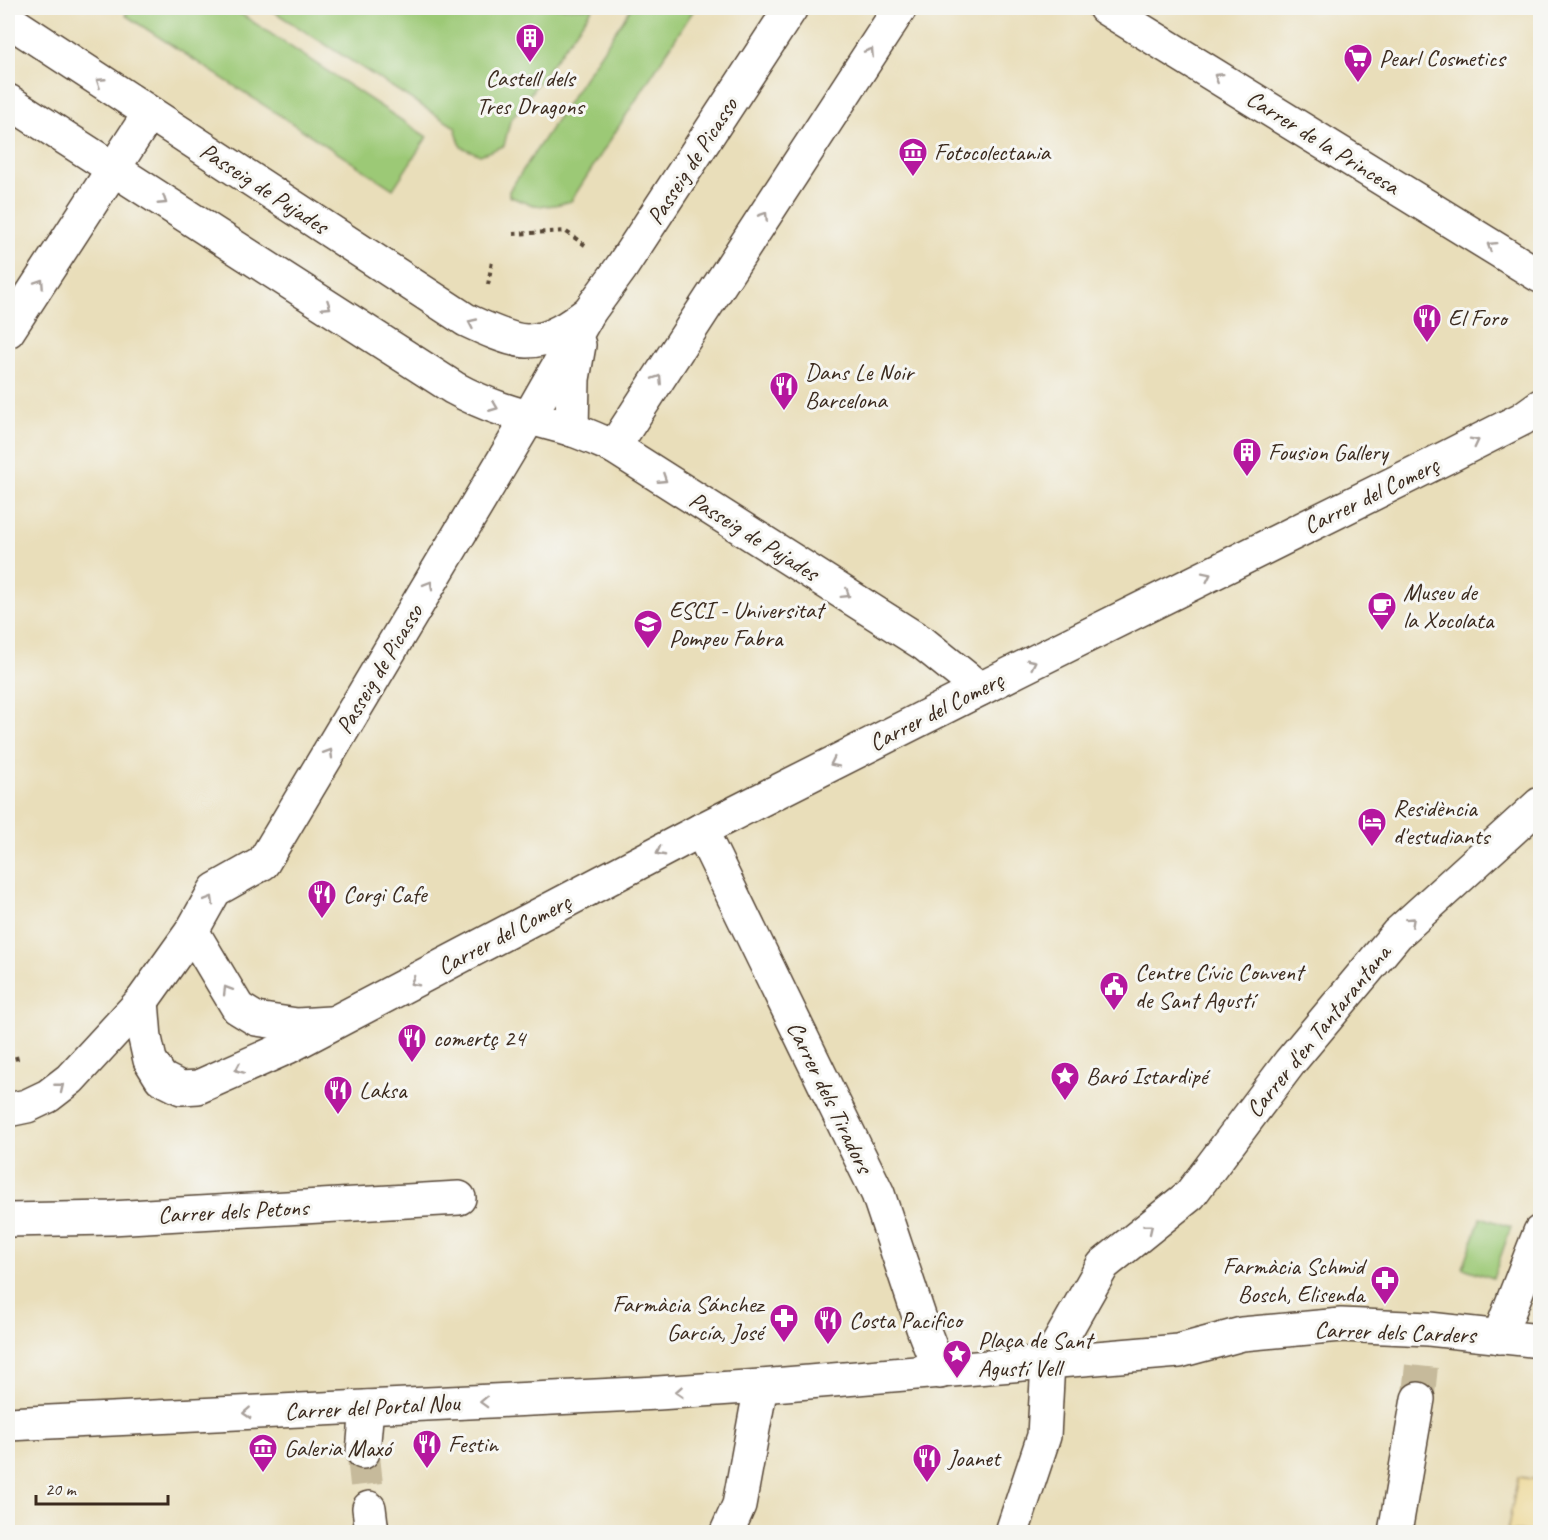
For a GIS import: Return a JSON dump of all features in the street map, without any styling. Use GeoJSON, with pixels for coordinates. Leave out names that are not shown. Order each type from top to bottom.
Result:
{"type":"FeatureCollection","features":[{"type":"Feature","properties":{"kind":"street","name":"Passeig de Picasso"},"geometry":{"type":"LineString","coordinates":[[142,1001],[192,931],[215,891],[263,863],[528,419],[589,312],[621,268],[791,8]]}},
{"type":"Feature","properties":{"kind":"street"},"geometry":{"type":"LineString","coordinates":[[614,447],[900,8]]}},
{"type":"Feature","properties":{"kind":"street","name":"Carrer de la Princesa"},"geometry":{"type":"LineString","coordinates":[[1105,8],[1540,276]]}},
{"type":"Feature","properties":{"kind":"street","name":"Passeig de Pujades"},"geometry":{"type":"LineString","coordinates":[[8,20],[466,320],[502,335],[527,341]]}},
{"type":"Feature","properties":{"kind":"street"},"geometry":{"type":"LineString","coordinates":[[8,101],[447,383],[477,400],[528,419],[530,376],[527,341]]}},
{"type":"Feature","properties":{"kind":"street"},"geometry":{"type":"LineString","coordinates":[[8,331],[149,114]]}},
{"type":"Feature","properties":{"kind":"street","name":"Passeig de Picasso"},"geometry":{"type":"LineString","coordinates":[[527,341],[567,328],[589,312]]}},
{"type":"Feature","properties":{"kind":"street"},"geometry":{"type":"LineString","coordinates":[[572,430],[572,389],[576,353],[589,312]]}},
{"type":"Feature","properties":{"kind":"street","name":"Carrer del Comerç"},"geometry":{"type":"LineString","coordinates":[[142,1001],[145,1038],[150,1060],[161,1077],[181,1088],[198,1087],[288,1047],[701,830],[1447,457],[1522,418],[1540,406]]}},
{"type":"Feature","properties":{"kind":"street","name":"Passeig de Pujades"},"geometry":{"type":"LineString","coordinates":[[528,419],[572,430],[614,447],[924,644],[980,689]]}},
{"type":"Feature","properties":{"kind":"street","name":"Carrer d'en Tantarantana"},"geometry":{"type":"LineString","coordinates":[[1048,1362],[1103,1265],[1190,1195],[1290,1062],[1397,934],[1540,804]]}},
{"type":"Feature","properties":{"kind":"street","name":"Carrer dels Tiradors"},"geometry":{"type":"LineString","coordinates":[[701,830],[878,1194],[940,1372]]}},
{"type":"Feature","properties":{"kind":"street","name":"Carrer del Comerç"},"geometry":{"type":"LineString","coordinates":[[192,931],[238,1008],[256,1019],[297,1025],[334,1023]]}},
{"type":"Feature","properties":{"kind":"street"},"geometry":{"type":"LineString","coordinates":[[8,1110],[27,1106],[48,1096],[70,1079],[142,1001]]}},
{"type":"Feature","properties":{"kind":"street","name":"Carrer dels Petons"},"geometry":{"type":"LineString","coordinates":[[8,1220],[111,1218],[459,1198]]}},
{"type":"Feature","properties":{"kind":"street"},"geometry":{"type":"LineString","coordinates":[[1499,1336],[1540,1232]]}},
{"type":"Feature","properties":{"kind":"street","name":"Carrer dels Carders"},"geometry":{"type":"LineString","coordinates":[[1048,1362],[1179,1351],[1242,1334],[1341,1325],[1426,1340],[1499,1336],[1540,1341]]}},
{"type":"Feature","properties":{"kind":"street"},"geometry":{"type":"LineString","coordinates":[[733,1519],[749,1387],[1048,1362],[1044,1436],[1012,1533]]}},
{"type":"Feature","properties":{"kind":"street","name":"Carrer del Portal Nou"},"geometry":{"type":"LineString","coordinates":[[8,1424],[543,1400],[749,1387]]}},
{"type":"Feature","properties":{"kind":"street"},"geometry":{"type":"LineString","coordinates":[[1395,1533],[1418,1399]]}},
{"type":"Feature","properties":{"kind":"street"},"geometry":{"type":"LineString","coordinates":[[363,1452],[367,1407]]}},
{"type":"Feature","properties":{"kind":"path"},"geometry":{"type":"LineString","coordinates":[[513,234],[565,231],[585,245]]}},
{"type":"Feature","properties":{"kind":"path"},"geometry":{"type":"LineString","coordinates":[[488,285],[492,261]]}},
{"type":"Feature","properties":{"kind":"path"},"geometry":{"type":"LineString","coordinates":[[16,1056],[18,1064]]}},
{"type":"Feature","properties":{"kind":"green space"},"geometry":{"type":"Polygon","coordinates":[[[130,8],[232,8],[427,137],[393,189],[125,15],[130,8]]]}},
{"type":"Feature","properties":{"kind":"green space"},"geometry":{"type":"Polygon","coordinates":[[[268,8],[593,8],[510,121],[504,146],[480,155],[461,147],[455,127],[268,8]]]}},
{"type":"Feature","properties":{"kind":"green space"},"geometry":{"type":"Polygon","coordinates":[[[631,8],[695,8],[571,201],[540,206],[509,196],[509,191],[631,8]]]}},
{"type":"Feature","properties":{"kind":"green space"},"geometry":{"type":"Polygon","coordinates":[[[1481,1217],[1511,1227],[1493,1278],[1463,1268],[1481,1217]]]}},
{"type":"Feature","properties":{"kind":"sand"},"geometry":{"type":"Polygon","coordinates":[[[1518,1477],[1540,1480],[1540,1532],[1507,1532],[1518,1477]]]}},
{"type":"Feature","properties":{"kind":"tunnel"},"geometry":{"type":"LineString","coordinates":[[1418,1399],[1423,1351]]}},
{"type":"Feature","properties":{"kind":"tunnel"},"geometry":{"type":"LineString","coordinates":[[363,1452],[369,1508]]}},
{"type":"Feature","properties":{"kind":"place","name":"Castell dels Tres Dragons"},"geometry":{"type":"Point","coordinates":[530,64]}},
{"type":"Feature","properties":{"kind":"place","name":"Pearl Cosmetics"},"geometry":{"type":"Point","coordinates":[1358,84]}},
{"type":"Feature","properties":{"kind":"place","name":"Fotocolectania"},"geometry":{"type":"Point","coordinates":[913,178]}},
{"type":"Feature","properties":{"kind":"place","name":"El Foro"},"geometry":{"type":"Point","coordinates":[1427,344]}},
{"type":"Feature","properties":{"kind":"place","name":"Dans Le Noir Barcelona"},"geometry":{"type":"Point","coordinates":[784,412]}},
{"type":"Feature","properties":{"kind":"place","name":"Fousion Gallery"},"geometry":{"type":"Point","coordinates":[1247,478]}},
{"type":"Feature","properties":{"kind":"place","name":"Museu de la Xocolata"},"geometry":{"type":"Point","coordinates":[1382,632]}},
{"type":"Feature","properties":{"kind":"place","name":"ESCI - Universitat Pompeu Fabra"},"geometry":{"type":"Point","coordinates":[648,650]}},
{"type":"Feature","properties":{"kind":"place","name":"Residència d'estudiants"},"geometry":{"type":"Point","coordinates":[1372,848]}},
{"type":"Feature","properties":{"kind":"place","name":"Corgi Cafe"},"geometry":{"type":"Point","coordinates":[322,920]}},
{"type":"Feature","properties":{"kind":"place","name":"Centre Cívic Convent de Sant Agustí"},"geometry":{"type":"Point","coordinates":[1114,1012]}},
{"type":"Feature","properties":{"kind":"place","name":"comertç 24"},"geometry":{"type":"Point","coordinates":[412,1064]}},
{"type":"Feature","properties":{"kind":"place","name":"Baró Istardipé"},"geometry":{"type":"Point","coordinates":[1065,1102]}},
{"type":"Feature","properties":{"kind":"place","name":"Laksa"},"geometry":{"type":"Point","coordinates":[338,1116]}},
{"type":"Feature","properties":{"kind":"place","name":"Farmàcia Schmid Bosch, Elisenda"},"geometry":{"type":"Point","coordinates":[1385,1306]}},
{"type":"Feature","properties":{"kind":"place","name":"Farmàcia Sánchez García, José"},"geometry":{"type":"Point","coordinates":[784,1344]}},
{"type":"Feature","properties":{"kind":"place","name":"Costa Pacifico"},"geometry":{"type":"Point","coordinates":[828,1346]}},
{"type":"Feature","properties":{"kind":"place","name":"Plaça de Sant Agustí Vell"},"geometry":{"type":"Point","coordinates":[957,1380]}},
{"type":"Feature","properties":{"kind":"place","name":"Festin"},"geometry":{"type":"Point","coordinates":[427,1470]}},
{"type":"Feature","properties":{"kind":"place","name":"Galeria Maxó"},"geometry":{"type":"Point","coordinates":[263,1474]}},
{"type":"Feature","properties":{"kind":"place","name":"Joanet"},"geometry":{"type":"Point","coordinates":[927,1484]}}]}
